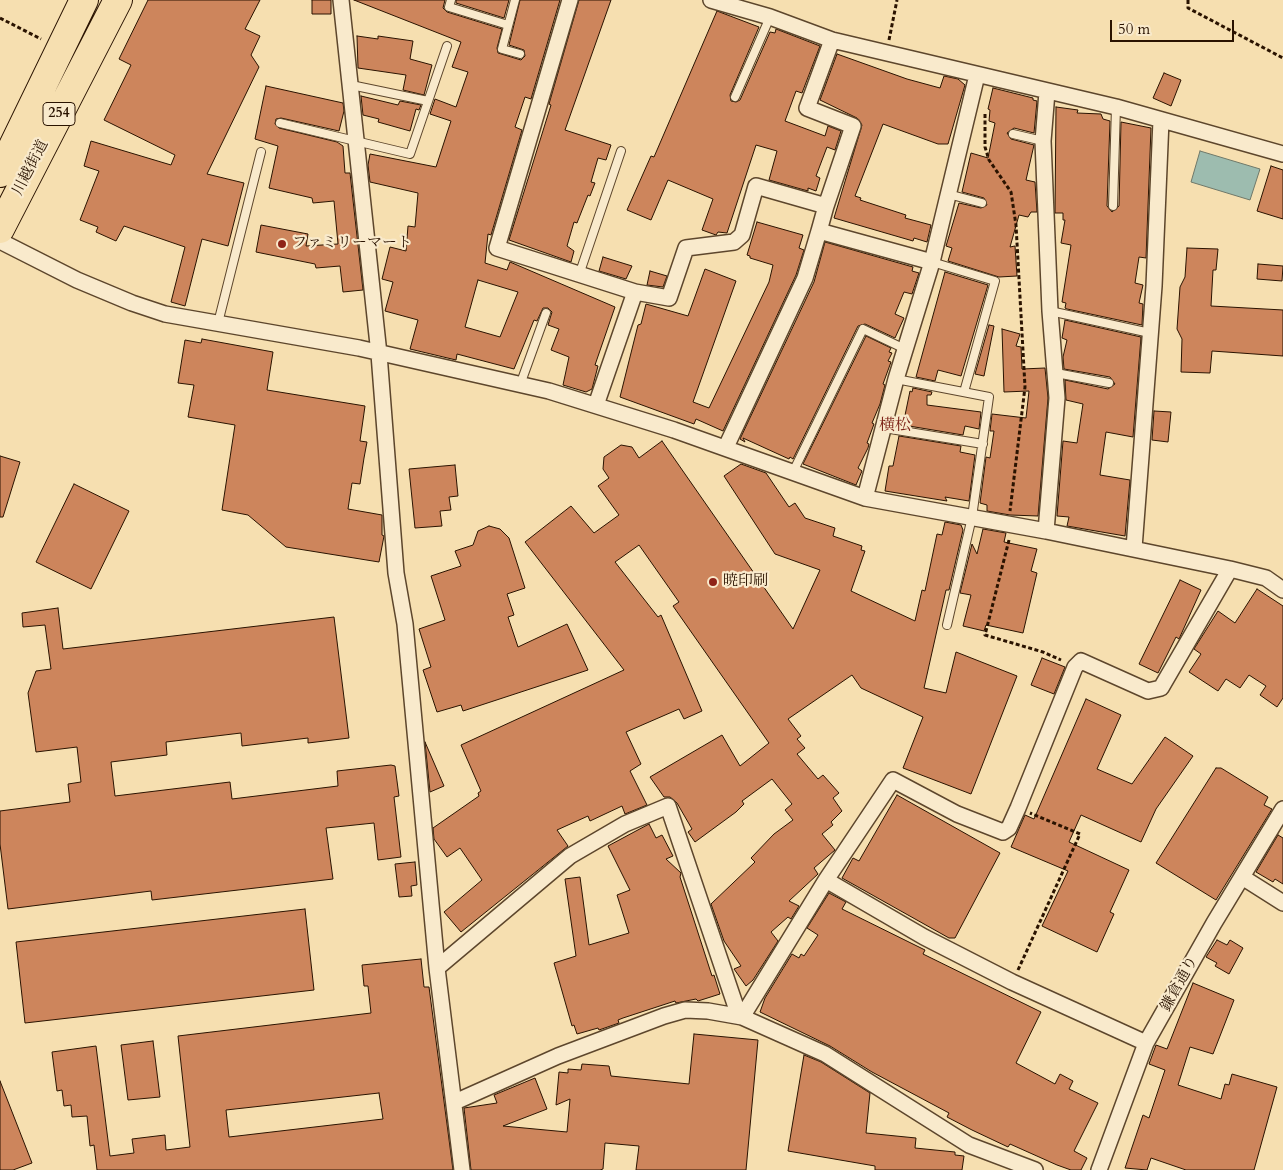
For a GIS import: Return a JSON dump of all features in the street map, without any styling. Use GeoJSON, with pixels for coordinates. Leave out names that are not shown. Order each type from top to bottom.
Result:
{"type":"FeatureCollection","features":[{"type":"Feature","properties":{"kind":"highway","name":"川越街道"},"geometry":{"type":"LineString","coordinates":[[0,173],[84,0]]}},
{"type":"Feature","properties":{"kind":"highway","name":"川越街道"},"geometry":{"type":"LineString","coordinates":[[0,229],[118,0]]}},
{"type":"Feature","properties":{"kind":"street"},"geometry":{"type":"LineString","coordinates":[[341,0],[379,354],[396,574],[405,624],[437,968],[462,1170]]}},
{"type":"Feature","properties":{"kind":"street"},"geometry":{"type":"LineString","coordinates":[[570,0],[497,248],[635,292],[669,298],[686,248],[734,242],[742,235],[756,186],[826,206]]}},
{"type":"Feature","properties":{"kind":"street"},"geometry":{"type":"LineString","coordinates":[[711,0],[770,17],[832,40],[1116,107],[1283,154]]}},
{"type":"Feature","properties":{"kind":"street"},"geometry":{"type":"LineString","coordinates":[[726,447],[804,278],[852,126],[807,108],[832,40]]}},
{"type":"Feature","properties":{"kind":"street"},"geometry":{"type":"LineString","coordinates":[[865,498],[896,379],[932,262],[977,75]]}},
{"type":"Feature","properties":{"kind":"street"},"geometry":{"type":"LineString","coordinates":[[1046,531],[1058,398],[1050,311],[1043,142],[1047,92]]}},
{"type":"Feature","properties":{"kind":"street"},"geometry":{"type":"LineString","coordinates":[[1134,548],[1150,333],[1161,120]]}},
{"type":"Feature","properties":{"kind":"street"},"geometry":{"type":"LineString","coordinates":[[819,231],[932,262]]}},
{"type":"Feature","properties":{"kind":"street"},"geometry":{"type":"LineString","coordinates":[[0,241],[77,280],[132,303],[165,314],[379,354],[520,384],[596,404],[726,447],[865,498],[1134,548],[1230,569],[1266,578],[1283,590]]}},
{"type":"Feature","properties":{"kind":"street"},"geometry":{"type":"LineString","coordinates":[[596,404],[635,292]]}},
{"type":"Feature","properties":{"kind":"street"},"geometry":{"type":"LineString","coordinates":[[741,1017],[826,880],[893,780],[957,814],[1003,832],[1009,828],[1018,808],[1075,667],[1081,662],[1148,691],[1162,688],[1230,569]]}},
{"type":"Feature","properties":{"kind":"street"},"geometry":{"type":"LineString","coordinates":[[437,968],[570,856],[625,824],[668,806],[741,1017]]}},
{"type":"Feature","properties":{"kind":"street","name":"鎌倉通り"},"geometry":{"type":"LineString","coordinates":[[1099,1170],[1146,1043],[1283,810]]}},
{"type":"Feature","properties":{"kind":"street"},"geometry":{"type":"LineString","coordinates":[[1242,877],[1283,903]]}},
{"type":"Feature","properties":{"kind":"street"},"geometry":{"type":"LineString","coordinates":[[826,880],[924,937],[1012,982],[1146,1043]]}},
{"type":"Feature","properties":{"kind":"street"},"geometry":{"type":"LineString","coordinates":[[455,1102],[558,1056],[664,1016],[685,1010],[741,1017],[825,1054],[969,1145],[1035,1170]]}},
{"type":"Feature","properties":{"kind":"lane"},"geometry":{"type":"LineString","coordinates":[[451,0],[449,7],[508,25]]}},
{"type":"Feature","properties":{"kind":"lane"},"geometry":{"type":"LineString","coordinates":[[515,0],[502,48],[520,54]]}},
{"type":"Feature","properties":{"kind":"lane"},"geometry":{"type":"LineString","coordinates":[[735,97],[770,17]]}},
{"type":"Feature","properties":{"kind":"lane"},"geometry":{"type":"LineString","coordinates":[[280,123],[410,154],[447,46]]}},
{"type":"Feature","properties":{"kind":"lane"},"geometry":{"type":"LineString","coordinates":[[350,85],[428,101]]}},
{"type":"Feature","properties":{"kind":"lane"},"geometry":{"type":"LineString","coordinates":[[1113,206],[1116,107]]}},
{"type":"Feature","properties":{"kind":"lane"},"geometry":{"type":"LineString","coordinates":[[1012,134],[1043,142]]}},
{"type":"Feature","properties":{"kind":"lane"},"geometry":{"type":"LineString","coordinates":[[579,275],[621,151]]}},
{"type":"Feature","properties":{"kind":"lane"},"geometry":{"type":"LineString","coordinates":[[218,323],[261,152]]}},
{"type":"Feature","properties":{"kind":"lane"},"geometry":{"type":"LineString","coordinates":[[948,194],[982,203]]}},
{"type":"Feature","properties":{"kind":"lane"},"geometry":{"type":"LineString","coordinates":[[932,262],[996,281],[964,392]]}},
{"type":"Feature","properties":{"kind":"lane"},"geometry":{"type":"LineString","coordinates":[[1050,311],[1150,333]]}},
{"type":"Feature","properties":{"kind":"lane"},"geometry":{"type":"LineString","coordinates":[[520,384],[546,313]]}},
{"type":"Feature","properties":{"kind":"lane"},"geometry":{"type":"LineString","coordinates":[[793,472],[863,329],[905,350]]}},
{"type":"Feature","properties":{"kind":"lane"},"geometry":{"type":"LineString","coordinates":[[1056,373],[1109,383]]}},
{"type":"Feature","properties":{"kind":"lane"},"geometry":{"type":"LineString","coordinates":[[896,379],[989,397],[972,517],[947,625]]}},
{"type":"Feature","properties":{"kind":"lane"},"geometry":{"type":"LineString","coordinates":[[884,428],[983,444]]}},
{"type":"Feature","properties":{"kind":"path"},"geometry":{"type":"LineString","coordinates":[[886,53],[897,0]]}},
{"type":"Feature","properties":{"kind":"path"},"geometry":{"type":"LineString","coordinates":[[1188,0],[1188,8],[1283,58]]}},
{"type":"Feature","properties":{"kind":"path"},"geometry":{"type":"LineString","coordinates":[[0,18],[42,40]]}},
{"type":"Feature","properties":{"kind":"path"},"geometry":{"type":"LineString","coordinates":[[985,112],[985,147],[990,160],[1011,192],[1016,225],[1025,387],[1010,525],[985,635],[1042,652],[1075,667]]}},
{"type":"Feature","properties":{"kind":"path"},"geometry":{"type":"LineString","coordinates":[[1012,982],[1080,834],[1018,808]]}},
{"type":"Feature","properties":{"kind":"shaded area"},"geometry":{"type":"Polygon","coordinates":[[[1200,151],[1260,169],[1250,200],[1191,182],[1200,151]]]}},
{"type":"Feature","properties":{"kind":"building"},"geometry":{"type":"Polygon","coordinates":[[[148,0],[260,0],[245,29],[260,36],[251,55],[259,67],[207,174],[244,183],[228,246],[202,239],[185,306],[171,302],[185,247],[124,226],[116,241],[96,232],[98,227],[80,220],[99,171],[84,166],[91,141],[171,165],[175,155],[104,120],[131,65],[119,59],[148,0]]]}},
{"type":"Feature","properties":{"kind":"building"},"geometry":{"type":"Polygon","coordinates":[[[312,0],[331,0],[331,14],[312,14],[312,0]]]}},
{"type":"Feature","properties":{"kind":"building"},"geometry":{"type":"Polygon","coordinates":[[[354,0],[445,0],[443,8],[447,12],[502,29],[497,48],[498,53],[521,60],[525,56],[524,50],[509,45],[520,0],[560,0],[531,99],[525,97],[515,127],[522,130],[491,235],[488,234],[485,263],[507,270],[510,262],[615,307],[595,365],[598,366],[592,389],[586,392],[563,385],[569,357],[551,350],[559,329],[548,325],[552,312],[548,308],[543,308],[537,321],[534,320],[514,369],[457,354],[456,360],[410,349],[418,320],[385,311],[393,282],[382,279],[390,247],[406,251],[408,226],[415,227],[418,193],[370,182],[368,165],[370,154],[436,167],[451,121],[430,114],[435,99],[456,107],[468,72],[452,67],[461,42],[354,0]],[[478,280],[465,327],[500,337],[518,292],[478,280]]]}},
{"type":"Feature","properties":{"kind":"building"},"geometry":{"type":"Polygon","coordinates":[[[456,0],[509,0],[504,18],[456,3],[456,0]]]}},
{"type":"Feature","properties":{"kind":"building"},"geometry":{"type":"Polygon","coordinates":[[[579,0],[611,0],[565,130],[611,145],[606,160],[598,158],[591,182],[595,183],[577,223],[574,222],[567,246],[574,251],[571,262],[509,240],[551,105],[549,104],[579,0]]]}},
{"type":"Feature","properties":{"kind":"building"},"geometry":{"type":"Polygon","coordinates":[[[717,11],[759,27],[730,95],[731,101],[736,102],[740,100],[770,32],[775,33],[776,29],[820,46],[802,93],[796,91],[785,121],[825,136],[828,126],[841,131],[835,150],[827,147],[816,176],[820,178],[816,191],[808,188],[808,191],[769,180],[777,151],[756,145],[727,233],[718,232],[716,235],[702,230],[713,199],[668,180],[651,220],[627,210],[651,156],[654,157],[717,11]]]}},
{"type":"Feature","properties":{"kind":"building"},"geometry":{"type":"Polygon","coordinates":[[[357,36],[378,39],[378,36],[413,41],[410,59],[432,65],[424,95],[403,90],[406,75],[358,68],[357,36]]]}},
{"type":"Feature","properties":{"kind":"building"},"geometry":{"type":"Polygon","coordinates":[[[837,54],[907,79],[940,88],[944,76],[958,79],[965,85],[948,144],[938,144],[883,124],[855,196],[861,198],[860,200],[906,215],[905,218],[931,225],[927,242],[914,238],[913,241],[834,218],[862,125],[857,118],[820,100],[837,54]]]}},
{"type":"Feature","properties":{"kind":"building"},"geometry":{"type":"Polygon","coordinates":[[[1164,73],[1181,80],[1171,106],[1153,98],[1164,73]]]}},
{"type":"Feature","properties":{"kind":"building"},"geometry":{"type":"Polygon","coordinates":[[[266,86],[343,103],[344,111],[339,131],[281,118],[276,119],[275,124],[279,128],[337,142],[343,146],[345,173],[350,173],[363,290],[343,292],[340,266],[316,268],[315,264],[256,252],[261,225],[308,234],[306,246],[338,244],[334,201],[313,203],[312,198],[269,188],[278,146],[255,139],[266,86]]]}},
{"type":"Feature","properties":{"kind":"building"},"geometry":{"type":"Polygon","coordinates":[[[993,88],[1033,98],[1033,100],[1037,101],[1034,133],[1014,128],[1007,133],[1011,139],[1034,145],[1026,180],[1035,182],[1037,212],[1031,212],[1028,217],[1019,215],[1010,247],[1015,246],[1017,276],[999,277],[948,261],[952,248],[946,246],[959,203],[981,208],[987,205],[984,198],[962,192],[971,153],[988,158],[995,123],[989,121],[990,110],[988,109],[993,88]]]}},
{"type":"Feature","properties":{"kind":"building"},"geometry":{"type":"Polygon","coordinates":[[[361,96],[398,105],[400,101],[421,105],[419,110],[416,109],[410,131],[378,122],[379,119],[363,115],[361,96]]]}},
{"type":"Feature","properties":{"kind":"building"},"geometry":{"type":"Polygon","coordinates":[[[1056,107],[1078,110],[1077,113],[1101,114],[1103,119],[1110,121],[1107,206],[1112,212],[1119,206],[1121,122],[1151,128],[1146,258],[1139,257],[1135,283],[1143,285],[1139,303],[1143,304],[1142,325],[1067,309],[1065,308],[1066,303],[1062,302],[1071,245],[1061,243],[1065,220],[1063,220],[1063,213],[1055,213],[1056,107]]]}},
{"type":"Feature","properties":{"kind":"building"},"geometry":{"type":"Polygon","coordinates":[[[1271,166],[1283,170],[1283,219],[1257,211],[1271,166]]]}},
{"type":"Feature","properties":{"kind":"building"},"geometry":{"type":"Polygon","coordinates":[[[757,222],[803,235],[799,248],[804,250],[796,275],[723,431],[696,419],[694,424],[620,397],[638,325],[641,324],[646,304],[688,316],[705,269],[736,281],[693,402],[709,408],[769,282],[773,265],[750,258],[747,255],[757,222]]]}},
{"type":"Feature","properties":{"kind":"building"},"geometry":{"type":"Polygon","coordinates":[[[825,242],[913,267],[912,271],[919,273],[912,294],[904,292],[895,314],[904,318],[895,338],[865,324],[858,326],[793,459],[790,457],[789,459],[743,438],[745,442],[740,439],[814,282],[825,242]]]}},
{"type":"Feature","properties":{"kind":"building"},"geometry":{"type":"Polygon","coordinates":[[[1187,248],[1218,249],[1216,270],[1213,270],[1211,306],[1283,310],[1283,356],[1212,351],[1210,373],[1181,372],[1182,339],[1177,329],[1180,287],[1185,277],[1187,248]]]}},
{"type":"Feature","properties":{"kind":"building"},"geometry":{"type":"Polygon","coordinates":[[[603,257],[632,266],[626,279],[599,271],[603,257]]]}},
{"type":"Feature","properties":{"kind":"building"},"geometry":{"type":"Polygon","coordinates":[[[1258,264],[1283,266],[1282,281],[1257,279],[1258,264]]]}},
{"type":"Feature","properties":{"kind":"building"},"geometry":{"type":"Polygon","coordinates":[[[650,271],[667,276],[663,287],[647,285],[650,271]]]}},
{"type":"Feature","properties":{"kind":"building"},"geometry":{"type":"Polygon","coordinates":[[[945,272],[988,285],[961,376],[938,370],[935,381],[916,377],[945,272]]]}},
{"type":"Feature","properties":{"kind":"building"},"geometry":{"type":"Polygon","coordinates":[[[1065,320],[1141,337],[1133,437],[1106,432],[1100,475],[1130,480],[1125,536],[1067,526],[1069,517],[1057,516],[1063,441],[1077,443],[1083,404],[1066,400],[1065,380],[1108,389],[1115,384],[1110,377],[1064,369],[1063,357],[1067,340],[1062,338],[1065,320]]]}},
{"type":"Feature","properties":{"kind":"building"},"geometry":{"type":"Polygon","coordinates":[[[989,325],[994,326],[984,376],[975,374],[989,325]]]}},
{"type":"Feature","properties":{"kind":"building"},"geometry":{"type":"Polygon","coordinates":[[[1002,329],[1020,334],[1016,346],[1021,347],[1022,369],[1045,368],[1048,398],[1038,516],[1010,515],[987,511],[987,505],[980,503],[986,457],[990,458],[994,431],[990,431],[992,414],[1026,418],[1029,391],[1004,392],[1002,329]]]}},
{"type":"Feature","properties":{"kind":"building"},"geometry":{"type":"Polygon","coordinates":[[[866,336],[891,348],[889,352],[892,353],[888,361],[891,362],[883,384],[885,385],[880,404],[872,423],[874,424],[867,443],[869,444],[868,448],[858,468],[862,471],[856,485],[803,464],[866,336]]]}},
{"type":"Feature","properties":{"kind":"building"},"geometry":{"type":"Polygon","coordinates":[[[202,339],[273,352],[267,390],[365,406],[360,441],[367,442],[360,484],[352,483],[348,509],[382,515],[382,535],[384,536],[379,562],[286,547],[248,515],[222,510],[235,425],[188,417],[194,385],[178,383],[185,340],[201,343],[202,339]]]}},
{"type":"Feature","properties":{"kind":"building"},"geometry":{"type":"Polygon","coordinates":[[[913,388],[932,392],[931,395],[927,395],[927,405],[981,412],[979,429],[965,426],[963,435],[903,425],[910,391],[912,392],[913,388]]]}},
{"type":"Feature","properties":{"kind":"building"},"geometry":{"type":"Polygon","coordinates":[[[1154,411],[1171,412],[1168,442],[1152,440],[1154,411]]]}},
{"type":"Feature","properties":{"kind":"building"},"geometry":{"type":"Polygon","coordinates":[[[899,436],[961,446],[960,452],[975,455],[969,501],[945,497],[947,501],[885,491],[889,466],[893,466],[899,436]]]}},
{"type":"Feature","properties":{"kind":"building"},"geometry":{"type":"Polygon","coordinates":[[[662,441],[793,629],[820,570],[775,554],[724,476],[741,464],[766,473],[789,507],[795,503],[805,518],[835,528],[833,536],[862,546],[861,550],[865,551],[851,591],[915,621],[922,590],[925,591],[937,534],[942,535],[945,522],[961,525],[963,530],[949,590],[946,590],[924,688],[946,693],[956,652],[1017,676],[971,794],[903,768],[923,717],[861,688],[852,675],[788,719],[801,736],[797,739],[805,748],[797,754],[818,779],[823,775],[839,793],[833,798],[842,811],[831,822],[833,825],[822,834],[835,850],[814,868],[818,874],[789,901],[799,906],[791,919],[788,917],[771,932],[778,941],[753,980],[746,986],[734,969],[741,966],[724,941],[711,904],[755,862],[751,858],[774,834],[793,820],[785,810],[792,804],[772,779],[742,801],[744,804],[736,812],[695,842],[688,832],[692,829],[677,803],[670,797],[664,797],[650,777],[722,735],[740,766],[769,743],[673,606],[679,602],[639,545],[615,562],[658,617],[661,615],[702,711],[684,719],[679,709],[626,732],[641,764],[630,771],[647,805],[625,814],[622,806],[590,821],[588,816],[557,830],[568,846],[461,932],[444,912],[482,880],[460,848],[447,857],[434,839],[433,828],[479,796],[478,793],[481,791],[461,745],[624,670],[525,542],[571,506],[594,533],[619,515],[598,486],[609,478],[603,469],[604,457],[621,445],[632,447],[639,458],[662,441]]]}},
{"type":"Feature","properties":{"kind":"building"},"geometry":{"type":"Polygon","coordinates":[[[0,456],[20,462],[3,517],[0,517],[0,456]]]}},
{"type":"Feature","properties":{"kind":"building"},"geometry":{"type":"Polygon","coordinates":[[[455,465],[458,496],[449,497],[451,510],[440,511],[442,526],[415,528],[409,469],[455,465]]]}},
{"type":"Feature","properties":{"kind":"building"},"geometry":{"type":"Polygon","coordinates":[[[74,484],[129,511],[91,589],[36,562],[74,484]]]}},
{"type":"Feature","properties":{"kind":"building"},"geometry":{"type":"Polygon","coordinates":[[[489,526],[500,529],[509,538],[525,588],[507,594],[514,615],[508,617],[518,647],[567,624],[588,670],[463,711],[461,705],[437,712],[423,670],[431,667],[419,629],[445,620],[431,576],[461,566],[455,551],[473,545],[478,531],[489,526]]]}},
{"type":"Feature","properties":{"kind":"building"},"geometry":{"type":"Polygon","coordinates":[[[983,529],[1006,533],[1004,542],[1037,549],[1031,571],[1037,573],[1023,633],[986,625],[984,631],[963,626],[971,595],[960,593],[972,544],[977,554],[983,529]]]}},
{"type":"Feature","properties":{"kind":"building"},"geometry":{"type":"Polygon","coordinates":[[[1180,580],[1201,590],[1179,639],[1176,637],[1158,673],[1139,664],[1180,580]]]}},
{"type":"Feature","properties":{"kind":"building"},"geometry":{"type":"Polygon","coordinates":[[[1257,589],[1283,606],[1283,698],[1277,707],[1260,695],[1266,686],[1249,675],[1240,688],[1226,679],[1218,691],[1189,672],[1201,654],[1194,649],[1218,611],[1235,623],[1257,589]]]}},
{"type":"Feature","properties":{"kind":"building"},"geometry":{"type":"Polygon","coordinates":[[[58,608],[63,649],[334,617],[349,738],[308,743],[308,738],[242,746],[241,733],[166,742],[167,755],[111,762],[115,796],[230,782],[232,799],[338,786],[337,771],[391,765],[395,766],[399,796],[394,797],[401,857],[378,860],[374,823],[326,828],[333,879],[152,900],[151,891],[8,909],[0,844],[0,811],[70,802],[68,784],[81,782],[77,747],[36,752],[28,693],[36,671],[51,669],[45,625],[23,627],[22,613],[58,608]]]}},
{"type":"Feature","properties":{"kind":"building"},"geometry":{"type":"Polygon","coordinates":[[[1042,658],[1065,667],[1054,694],[1031,685],[1042,658]]]}},
{"type":"Feature","properties":{"kind":"building"},"geometry":{"type":"Polygon","coordinates":[[[1086,699],[1121,715],[1097,769],[1132,784],[1165,737],[1193,756],[1156,809],[1141,842],[1081,815],[1069,842],[1129,870],[1110,912],[1114,914],[1097,952],[1042,926],[1068,871],[1011,847],[1025,815],[1034,819],[1086,699]]]}},
{"type":"Feature","properties":{"kind":"building"},"geometry":{"type":"Polygon","coordinates":[[[425,742],[444,786],[430,792],[425,742]]]}},
{"type":"Feature","properties":{"kind":"building"},"geometry":{"type":"Polygon","coordinates":[[[1216,768],[1221,768],[1268,797],[1264,805],[1272,809],[1216,900],[1156,863],[1216,768]]]}},
{"type":"Feature","properties":{"kind":"building"},"geometry":{"type":"Polygon","coordinates":[[[897,795],[1000,853],[955,938],[949,938],[842,878],[853,858],[859,861],[897,795]]]}},
{"type":"Feature","properties":{"kind":"building"},"geometry":{"type":"Polygon","coordinates":[[[649,824],[656,838],[662,835],[673,856],[666,859],[681,873],[680,877],[712,976],[714,975],[720,994],[698,1001],[696,999],[676,1003],[675,1001],[623,1018],[618,1020],[619,1023],[599,1030],[598,1028],[577,1034],[574,1025],[572,1026],[554,963],[576,956],[565,879],[580,877],[589,945],[629,933],[617,895],[630,890],[608,846],[649,824]]]}},
{"type":"Feature","properties":{"kind":"building"},"geometry":{"type":"Polygon","coordinates":[[[1278,835],[1283,838],[1283,884],[1275,879],[1273,882],[1256,872],[1278,835]]]}},
{"type":"Feature","properties":{"kind":"building"},"geometry":{"type":"Polygon","coordinates":[[[415,862],[417,885],[411,886],[412,896],[399,897],[395,864],[415,862]]]}},
{"type":"Feature","properties":{"kind":"building"},"geometry":{"type":"Polygon","coordinates":[[[829,893],[846,902],[842,909],[925,950],[923,954],[1041,1012],[1016,1063],[1055,1084],[1060,1074],[1073,1081],[1069,1089],[1098,1103],[1074,1151],[1087,1158],[1081,1170],[1071,1170],[1057,1165],[1010,1144],[1008,1147],[972,1130],[947,1117],[949,1113],[872,1072],[830,1046],[760,1012],[765,998],[792,954],[799,958],[801,954],[804,956],[818,935],[807,928],[829,893]]]}},
{"type":"Feature","properties":{"kind":"building"},"geometry":{"type":"Polygon","coordinates":[[[305,909],[314,990],[25,1023],[16,942],[305,909]]]}},
{"type":"Feature","properties":{"kind":"building"},"geometry":{"type":"Polygon","coordinates":[[[1217,940],[1227,945],[1230,940],[1243,948],[1229,974],[1215,966],[1217,963],[1206,957],[1217,940]]]}},
{"type":"Feature","properties":{"kind":"building"},"geometry":{"type":"Polygon","coordinates":[[[421,959],[424,987],[429,987],[453,1170],[97,1170],[94,1145],[90,1146],[87,1116],[72,1117],[71,1105],[64,1106],[62,1090],[57,1091],[52,1052],[96,1046],[110,1156],[134,1153],[132,1139],[165,1135],[166,1150],[190,1147],[178,1036],[371,1013],[368,986],[364,986],[362,965],[421,959]],[[379,1093],[226,1110],[229,1137],[383,1119],[379,1093]]]}},
{"type":"Feature","properties":{"kind":"building"},"geometry":{"type":"Polygon","coordinates":[[[1193,983],[1234,1000],[1213,1054],[1190,1047],[1178,1085],[1221,1099],[1225,1084],[1229,1085],[1232,1074],[1277,1087],[1254,1170],[1186,1170],[1151,1158],[1147,1170],[1125,1168],[1143,1115],[1149,1118],[1165,1070],[1149,1064],[1156,1045],[1167,1049],[1193,983]]]}},
{"type":"Feature","properties":{"kind":"building"},"geometry":{"type":"Polygon","coordinates":[[[694,1034],[758,1040],[746,1170],[636,1170],[639,1146],[605,1143],[603,1169],[600,1170],[471,1170],[464,1108],[497,1103],[494,1095],[535,1078],[547,1109],[503,1126],[567,1132],[570,1099],[556,1105],[559,1072],[568,1073],[568,1069],[581,1070],[582,1064],[609,1066],[611,1076],[689,1084],[694,1034]]]}},
{"type":"Feature","properties":{"kind":"building"},"geometry":{"type":"Polygon","coordinates":[[[153,1041],[160,1097],[128,1100],[121,1045],[153,1041]]]}},
{"type":"Feature","properties":{"kind":"building"},"geometry":{"type":"Polygon","coordinates":[[[804,1055],[821,1062],[870,1093],[866,1133],[916,1138],[915,1148],[955,1152],[955,1155],[964,1156],[962,1170],[875,1170],[875,1166],[788,1151],[804,1055]]]}},
{"type":"Feature","properties":{"kind":"building"},"geometry":{"type":"Polygon","coordinates":[[[0,1081],[32,1163],[13,1170],[0,1170],[0,1081]]]}},
{"type":"Feature","properties":{"kind":"place","name":"ファミリーマート"},"geometry":{"type":"Point","coordinates":[282,244]}},
{"type":"Feature","properties":{"kind":"place","name":"暁印刷"},"geometry":{"type":"Point","coordinates":[713,582]}},
{"type":"Feature","properties":{"kind":"district","name":"横松"},"geometry":{"type":"Point","coordinates":[895,426]}}]}
